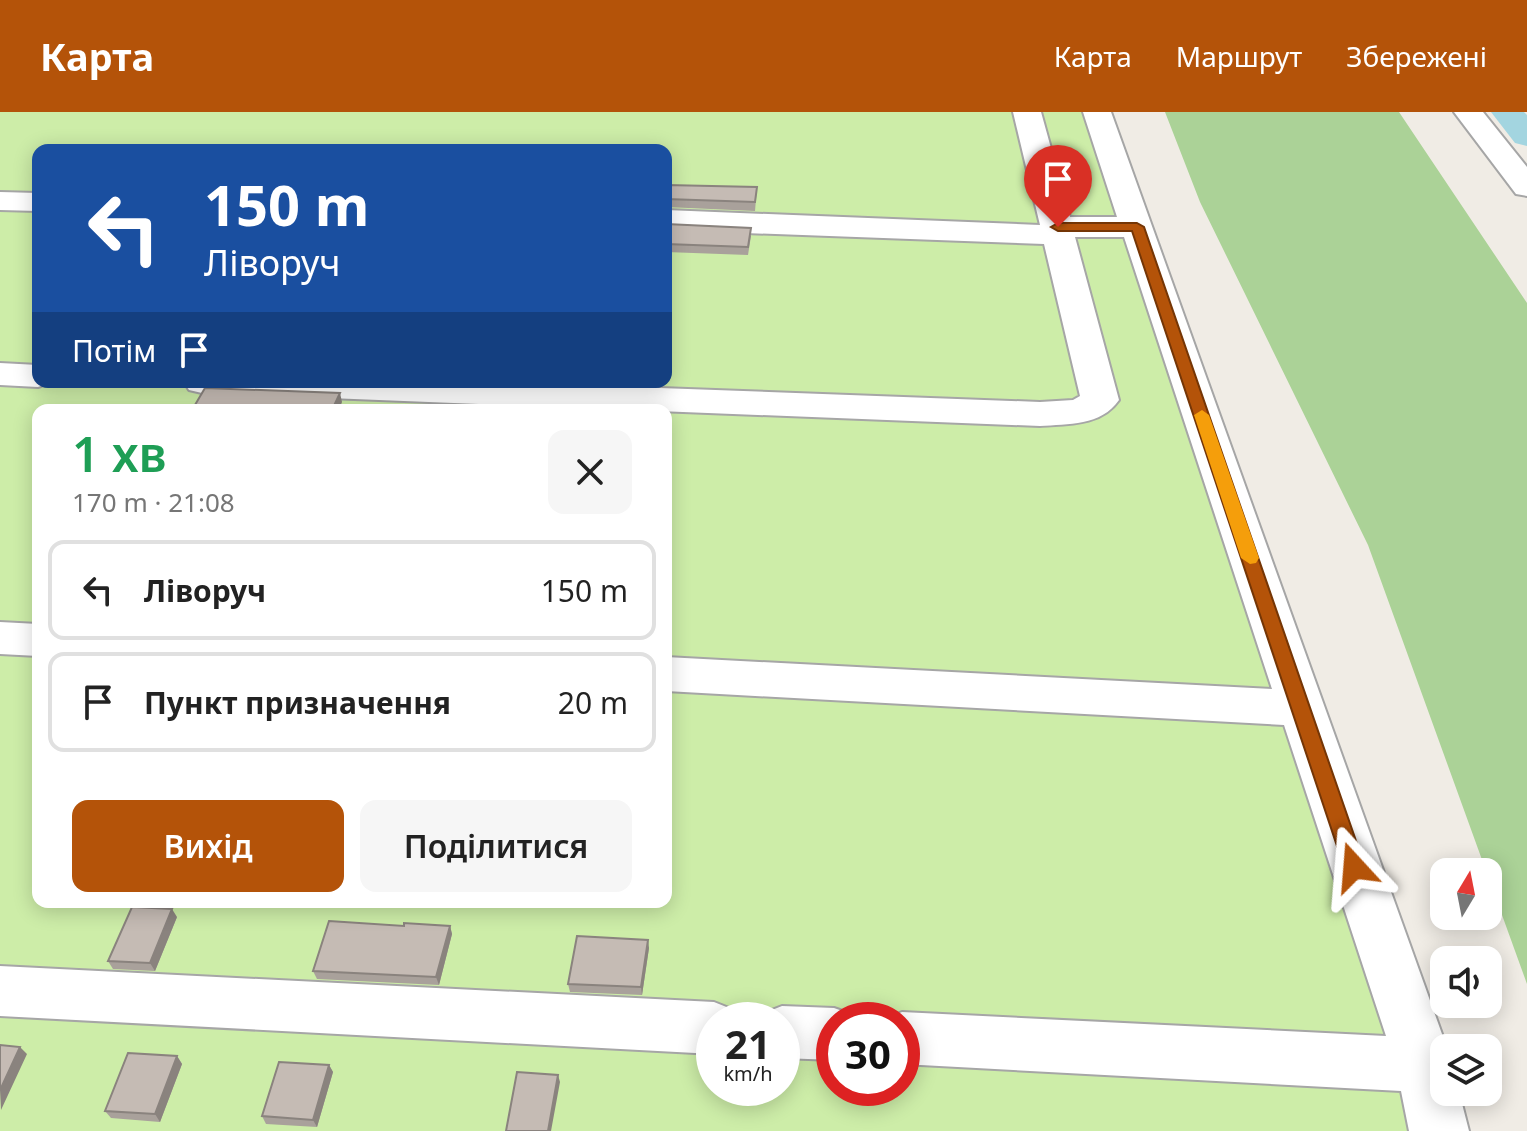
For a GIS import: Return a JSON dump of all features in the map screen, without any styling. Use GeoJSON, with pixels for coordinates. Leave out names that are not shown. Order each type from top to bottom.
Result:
{"type":"FeatureCollection","features":[{"type":"Feature","properties":{"kind":"street"},"geometry":{"type":"LineString","coordinates":[[359,388],[1040,414],[1081,411],[1100,400],[1027,112]]}},
{"type":"Feature","properties":{"kind":"street"},"geometry":{"type":"LineString","coordinates":[[1097,112],[1424,1065],[1439,1131]]}},
{"type":"Feature","properties":{"kind":"street"},"geometry":{"type":"LineString","coordinates":[[1468,112],[1527,187]]}},
{"type":"Feature","properties":{"kind":"street"},"geometry":{"type":"LineString","coordinates":[[0,201],[32,202]]}},
{"type":"Feature","properties":{"kind":"street"},"geometry":{"type":"LineString","coordinates":[[672,220],[1059,231],[1137,227]]}},
{"type":"Feature","properties":{"kind":"street"},"geometry":{"type":"LineString","coordinates":[[0,374],[32,376]]}},
{"type":"Feature","properties":{"kind":"street"},"geometry":{"type":"LineString","coordinates":[[0,638],[32,640]]}},
{"type":"Feature","properties":{"kind":"street"},"geometry":{"type":"LineString","coordinates":[[672,674],[1301,708]]}},
{"type":"Feature","properties":{"kind":"street"},"geometry":{"type":"LineString","coordinates":[[0,991],[696,1027]]}},
{"type":"Feature","properties":{"kind":"street"},"geometry":{"type":"LineString","coordinates":[[920,1039],[1424,1065]]}},
{"type":"Feature","properties":{"kind":"green space"},"geometry":{"type":"Polygon","coordinates":[[[0,112],[1097,112],[1439,1131],[0,1131],[0,112]]]}},
{"type":"Feature","properties":{"kind":"green space"},"geometry":{"type":"Polygon","coordinates":[[[1165,112],[1399,112],[1527,303],[1527,984],[1502,915],[1502,858],[1481,858],[1368,545],[1200,202],[1165,112]]]}},
{"type":"Feature","properties":{"kind":"building"},"geometry":{"type":"Polygon","coordinates":[[[672,185],[757,187],[755,202],[672,199],[672,185]]]}},
{"type":"Feature","properties":{"kind":"building"},"geometry":{"type":"Polygon","coordinates":[[[672,224],[751,228],[748,247],[672,244],[672,224]]]}},
{"type":"Feature","properties":{"kind":"building"},"geometry":{"type":"Polygon","coordinates":[[[205,388],[340,393],[335,404],[196,404],[205,388]]]}},
{"type":"Feature","properties":{"kind":"building"},"geometry":{"type":"Polygon","coordinates":[[[132,908],[172,909],[150,963],[108,961],[132,908]]]}},
{"type":"Feature","properties":{"kind":"building"},"geometry":{"type":"Polygon","coordinates":[[[329,921],[450,926],[436,977],[313,971],[329,921]]]}},
{"type":"Feature","properties":{"kind":"building"},"geometry":{"type":"Polygon","coordinates":[[[577,936],[648,940],[641,987],[568,984],[577,936]]]}},
{"type":"Feature","properties":{"kind":"building"},"geometry":{"type":"Polygon","coordinates":[[[0,1045],[20,1047],[0,1090],[0,1045]]]}},
{"type":"Feature","properties":{"kind":"building"},"geometry":{"type":"Polygon","coordinates":[[[128,1053],[177,1056],[155,1114],[105,1111],[128,1053]]]}},
{"type":"Feature","properties":{"kind":"building"},"geometry":{"type":"Polygon","coordinates":[[[279,1062],[329,1065],[313,1120],[262,1116],[279,1062]]]}},
{"type":"Feature","properties":{"kind":"building"},"geometry":{"type":"Polygon","coordinates":[[[517,1072],[558,1075],[548,1131],[506,1131],[517,1072]]]}},
{"type":"Feature","properties":{"kind":"waterway"},"geometry":{"type":"LineString","coordinates":[[1507,112],[1527,136]]}},
{"type":"Feature","properties":{"kind":"slow traffic"},"geometry":{"type":"LineString","coordinates":[[1202,415],[1250,558]]}},
{"type":"Feature","properties":{"kind":"route"},"geometry":{"type":"LineString","coordinates":[[1058,227],[1137,227],[1354,867]]}}]}
